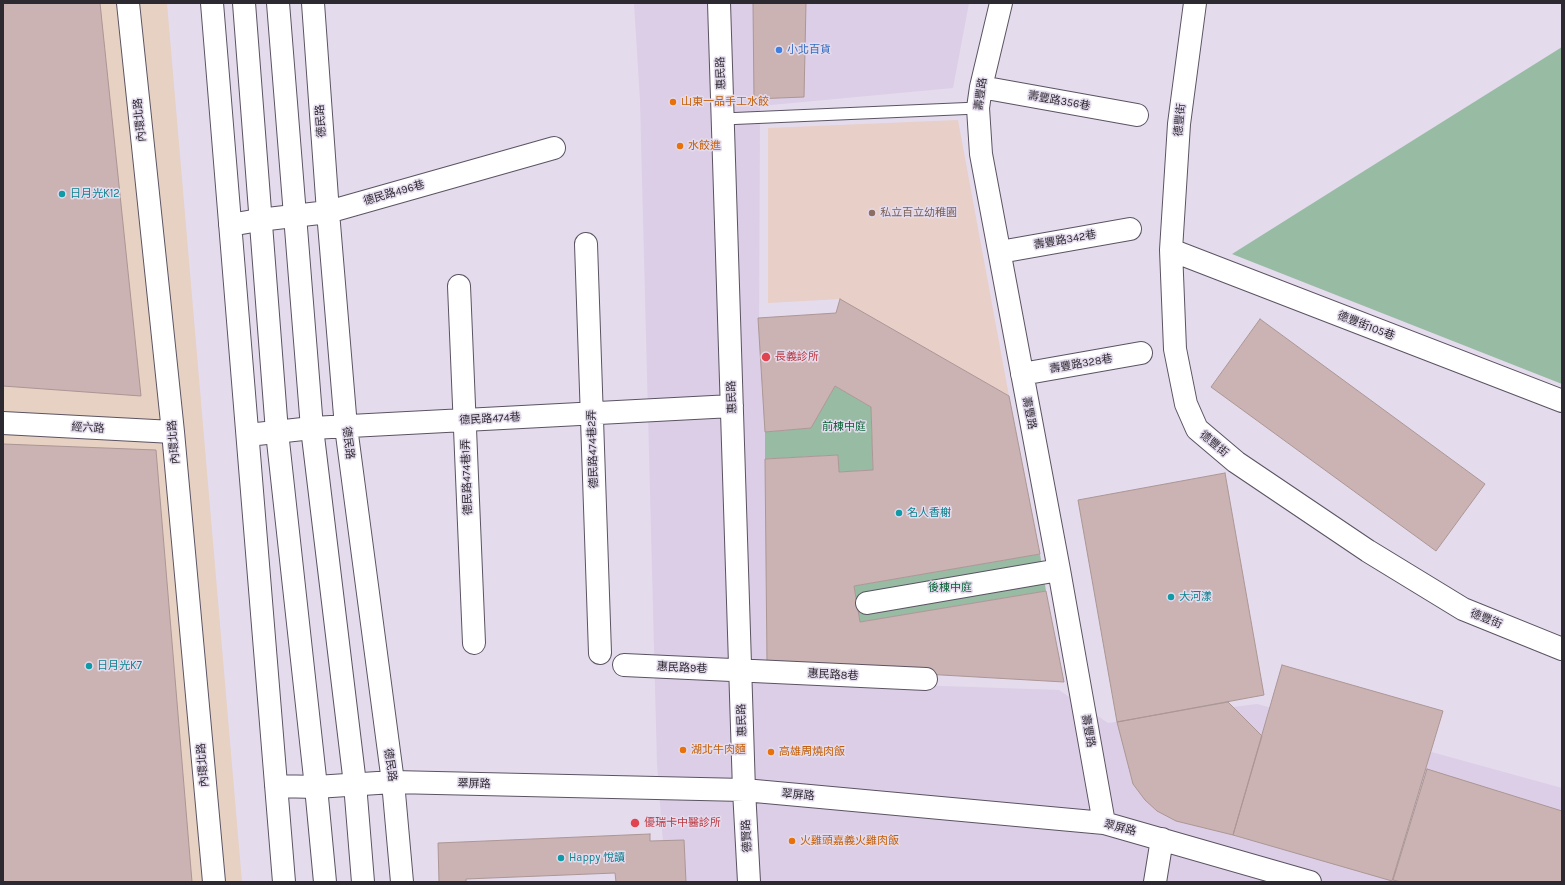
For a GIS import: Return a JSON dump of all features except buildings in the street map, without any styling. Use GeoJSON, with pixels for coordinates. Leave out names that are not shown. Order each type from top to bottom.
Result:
{"type":"FeatureCollection","features":[{"type":"Feature","properties":{"kind":"street","name":"內環北路"},"geometry":{"type":"LineString","coordinates":[[128,3],[173,432],[214,882]]}},
{"type":"Feature","properties":{"kind":"street"},"geometry":{"type":"LineString","coordinates":[[212,3],[284,882]]}},
{"type":"Feature","properties":{"kind":"street"},"geometry":{"type":"LineString","coordinates":[[244,3],[259,220],[277,432],[325,882]]}},
{"type":"Feature","properties":{"kind":"street"},"geometry":{"type":"LineString","coordinates":[[278,3],[312,428],[355,784],[363,882]]}},
{"type":"Feature","properties":{"kind":"street","name":"德民路"},"geometry":{"type":"LineString","coordinates":[[313,3],[328,212],[346,427],[393,782],[402,882]]}},
{"type":"Feature","properties":{"kind":"street","name":"惠民路"},"geometry":{"type":"LineString","coordinates":[[719,3],[744,790]]}},
{"type":"Feature","properties":{"kind":"street","name":"壽豐路"},"geometry":{"type":"LineString","coordinates":[[1001,3],[979,97],[981,154],[1060,570],[1104,823]]}},
{"type":"Feature","properties":{"kind":"street","name":"德豐街"},"geometry":{"type":"LineString","coordinates":[[1195,3],[1179,124],[1171,250],[1175,349],[1186,404],[1197,429],[1236,462],[1368,551],[1463,610],[1562,649]]}},
{"type":"Feature","properties":{"kind":"street","name":"壽豐路356巷"},"geometry":{"type":"LineString","coordinates":[[979,97],[1138,115]]}},
{"type":"Feature","properties":{"kind":"street","name":"德民路496巷"},"geometry":{"type":"LineString","coordinates":[[230,225],[295,215],[328,212],[554,148]]}},
{"type":"Feature","properties":{"kind":"street","name":"壽豐路342巷"},"geometry":{"type":"LineString","coordinates":[[1000,252],[1130,229]]}},
{"type":"Feature","properties":{"kind":"street","name":"德民路474巷2弄"},"geometry":{"type":"LineString","coordinates":[[586,244],[600,653]]}},
{"type":"Feature","properties":{"kind":"street","name":"德豐街105巷"},"geometry":{"type":"LineString","coordinates":[[1171,250],[1562,401]]}},
{"type":"Feature","properties":{"kind":"street","name":"德民路474巷1弄"},"geometry":{"type":"LineString","coordinates":[[459,286],[474,644]]}},
{"type":"Feature","properties":{"kind":"street","name":"壽豐路328巷"},"geometry":{"type":"LineString","coordinates":[[1022,374],[1140,353]]}},
{"type":"Feature","properties":{"kind":"street","name":"德民路474巷"},"geometry":{"type":"LineString","coordinates":[[248,435],[312,428],[732,406]]}},
{"type":"Feature","properties":{"kind":"street","name":"經六路"},"geometry":{"type":"LineString","coordinates":[[3,423],[173,432]]}},
{"type":"Feature","properties":{"kind":"street"},"geometry":{"type":"LineString","coordinates":[[867,602],[1060,570]]}},
{"type":"Feature","properties":{"kind":"street","name":"惠民路9巷"},"geometry":{"type":"LineString","coordinates":[[624,665],[740,671]]}},
{"type":"Feature","properties":{"kind":"street","name":"惠民路8巷"},"geometry":{"type":"LineString","coordinates":[[740,671],[926,679]]}},
{"type":"Feature","properties":{"kind":"street","name":"翠屏路"},"geometry":{"type":"LineString","coordinates":[[276,786],[316,787],[393,782],[744,790],[1104,823],[1310,882]]}},
{"type":"Feature","properties":{"kind":"street","name":"德賢路"},"geometry":{"type":"LineString","coordinates":[[744,790],[749,882]]}},
{"type":"Feature","properties":{"kind":"street"},"geometry":{"type":"LineString","coordinates":[[1155,882],[1162,839]]}},
{"type":"Feature","properties":{"kind":"lane"},"geometry":{"type":"LineString","coordinates":[[723,119],[979,97]]}},
{"type":"Feature","properties":{"kind":"shaded area"},"geometry":{"type":"Polygon","coordinates":[[[3,3],[167,3],[242,882],[3,882],[3,3]]]}},
{"type":"Feature","properties":{"kind":"shaded area"},"geometry":{"type":"Polygon","coordinates":[[[634,3],[969,3],[953,88],[760,106],[759,319],[765,432],[767,680],[1059,690],[1108,723],[1257,704],[1562,788],[1562,882],[666,882],[657,764],[640,100],[634,3]]]}},
{"type":"Feature","properties":{"kind":"shaded area","name":"私立百立幼稚園"},"geometry":{"type":"Polygon","coordinates":[[[958,120],[1009,396],[840,299],[768,303],[768,128],[958,120]]]}},
{"type":"Feature","properties":{"kind":"green space"},"geometry":{"type":"Polygon","coordinates":[[[1562,47],[1562,384],[1232,254],[1356,176],[1562,47]]]}},
{"type":"Feature","properties":{"kind":"green space","name":"前棟中庭"},"geometry":{"type":"Polygon","coordinates":[[[835,386],[871,407],[873,470],[839,472],[838,455],[765,459],[765,432],[811,428],[835,386]]]}},
{"type":"Feature","properties":{"kind":"green space","name":"後棟中庭"},"geometry":{"type":"Polygon","coordinates":[[[1040,554],[1046,591],[860,622],[854,586],[1040,554]]]}},
{"type":"Feature","properties":{"kind":"place","name":"小北百貨"},"geometry":{"type":"Point","coordinates":[779,50]}},
{"type":"Feature","properties":{"kind":"place","name":"山東一品手工水餃"},"geometry":{"type":"Point","coordinates":[673,102]}},
{"type":"Feature","properties":{"kind":"place","name":"水餃進"},"geometry":{"type":"Point","coordinates":[680,146]}},
{"type":"Feature","properties":{"kind":"place","name":"日月光K12"},"geometry":{"type":"Point","coordinates":[62,194]}},
{"type":"Feature","properties":{"kind":"place","name":"私立百立幼稚園"},"geometry":{"type":"Point","coordinates":[872,213]}},
{"type":"Feature","properties":{"kind":"place","name":"長義診所"},"geometry":{"type":"Point","coordinates":[766,357]}},
{"type":"Feature","properties":{"kind":"place","name":"名人香榭"},"geometry":{"type":"Point","coordinates":[899,513]}},
{"type":"Feature","properties":{"kind":"place","name":"大河漾"},"geometry":{"type":"Point","coordinates":[1171,597]}},
{"type":"Feature","properties":{"kind":"place","name":"日月光K7"},"geometry":{"type":"Point","coordinates":[89,666]}},
{"type":"Feature","properties":{"kind":"place","name":"湖北牛肉麵"},"geometry":{"type":"Point","coordinates":[683,750]}},
{"type":"Feature","properties":{"kind":"place","name":"高雄周燒肉飯"},"geometry":{"type":"Point","coordinates":[771,752]}},
{"type":"Feature","properties":{"kind":"place","name":"優瑞卡中醫診所"},"geometry":{"type":"Point","coordinates":[635,823]}},
{"type":"Feature","properties":{"kind":"place","name":"火雞頭嘉義火雞肉飯"},"geometry":{"type":"Point","coordinates":[792,841]}},
{"type":"Feature","properties":{"kind":"place","name":"Happy 悅讀"},"geometry":{"type":"Point","coordinates":[561,858]}}]}
